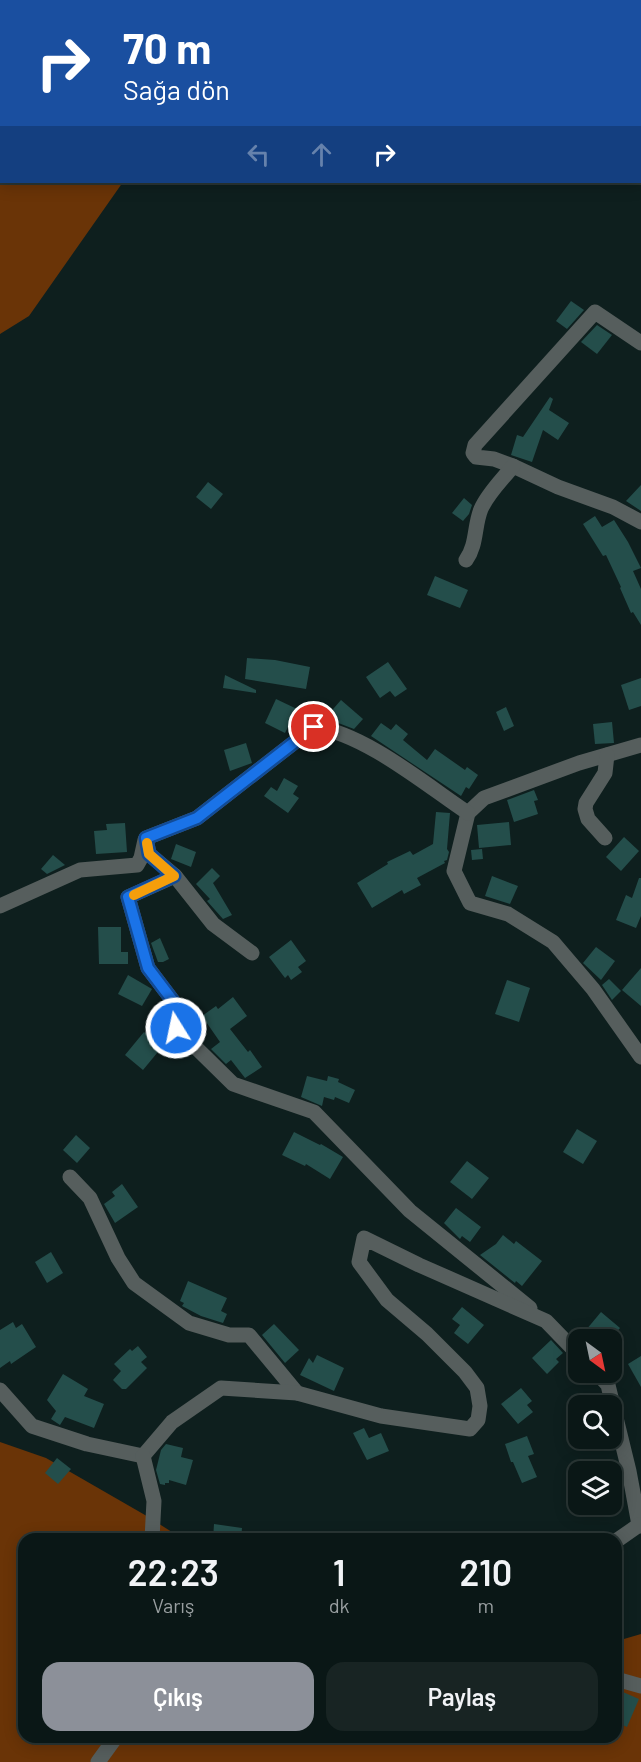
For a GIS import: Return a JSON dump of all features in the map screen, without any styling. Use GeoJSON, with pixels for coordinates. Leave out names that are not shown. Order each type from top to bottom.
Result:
{"type":"FeatureCollection","features":[{"type":"Feature","properties":{"kind":"street"},"geometry":{"type":"LineString","coordinates":[[641,343],[595,312],[473,449],[476,457],[494,459],[513,466],[558,488],[613,507],[641,522]]}},
{"type":"Feature","properties":{"kind":"street"},"geometry":{"type":"LineString","coordinates":[[466,560],[472,552],[477,520],[487,498],[513,466]]}},
{"type":"Feature","properties":{"kind":"street"},"geometry":{"type":"LineString","coordinates":[[146,838],[197,818],[314,727],[328,729],[375,750],[468,813]]}},
{"type":"Feature","properties":{"kind":"street"},"geometry":{"type":"LineString","coordinates":[[641,745],[579,763],[484,798],[468,813],[454,871],[470,903],[508,914],[553,942],[593,989],[641,1057]]}},
{"type":"Feature","properties":{"kind":"street"},"geometry":{"type":"LineString","coordinates":[[605,838],[588,819],[585,809],[586,803],[605,773],[607,755]]}},
{"type":"Feature","properties":{"kind":"street"},"geometry":{"type":"LineString","coordinates":[[146,838],[149,854],[174,876],[213,924],[252,953]]}},
{"type":"Feature","properties":{"kind":"street"},"geometry":{"type":"LineString","coordinates":[[0,906],[80,870],[137,865],[146,838]]}},
{"type":"Feature","properties":{"kind":"street"},"geometry":{"type":"LineString","coordinates":[[174,876],[128,897],[148,968],[173,1001],[176,1028],[232,1083],[314,1112],[410,1211],[546,1321],[568,1344]]}},
{"type":"Feature","properties":{"kind":"street"},"geometry":{"type":"LineString","coordinates":[[70,1177],[90,1198],[118,1258],[134,1283],[189,1323],[229,1335],[249,1335],[297,1393]]}},
{"type":"Feature","properties":{"kind":"street"},"geometry":{"type":"LineString","coordinates":[[143,1456],[172,1422],[221,1388],[297,1393],[381,1416],[470,1429],[478,1420],[480,1406],[477,1388],[427,1334],[387,1300],[359,1262],[364,1238],[546,1321]]}},
{"type":"Feature","properties":{"kind":"street"},"geometry":{"type":"LineString","coordinates":[[606,1383],[629,1471],[640,1526],[622,1537]]}},
{"type":"Feature","properties":{"kind":"street"},"geometry":{"type":"LineString","coordinates":[[0,1390],[32,1426],[87,1444],[143,1456]]}},
{"type":"Feature","properties":{"kind":"street"},"geometry":{"type":"LineString","coordinates":[[143,1456],[154,1502],[152,1533]]}},
{"type":"Feature","properties":{"kind":"street"},"geometry":{"type":"LineString","coordinates":[[622,1681],[641,1686]]}},
{"type":"Feature","properties":{"kind":"street"},"geometry":{"type":"LineString","coordinates":[[98,1762],[112,1743]]}},
{"type":"Feature","properties":{"kind":"shaded area"},"geometry":{"type":"Polygon","coordinates":[[[0,183],[122,183],[29,316],[0,334],[0,183]]]}},
{"type":"Feature","properties":{"kind":"shaded area"},"geometry":{"type":"Polygon","coordinates":[[[0,1442],[46,1458],[174,1533],[18,1533],[18,1743],[622,1743],[622,1640],[641,1634],[641,1762],[0,1762],[0,1442]]]}},
{"type":"Feature","properties":{"kind":"building"},"geometry":{"type":"Polygon","coordinates":[[[571,301],[584,310],[567,329],[556,321],[571,301]]]}},
{"type":"Feature","properties":{"kind":"building"},"geometry":{"type":"Polygon","coordinates":[[[597,325],[612,335],[597,354],[581,342],[597,325]]]}},
{"type":"Feature","properties":{"kind":"building"},"geometry":{"type":"Polygon","coordinates":[[[550,397],[553,399],[549,410],[569,423],[558,440],[543,430],[532,462],[511,455],[517,435],[523,437],[550,397]]]}},
{"type":"Feature","properties":{"kind":"building"},"geometry":{"type":"Polygon","coordinates":[[[208,482],[223,494],[211,509],[196,497],[208,482]]]}},
{"type":"Feature","properties":{"kind":"building"},"geometry":{"type":"Polygon","coordinates":[[[641,485],[641,511],[626,501],[641,485]]]}},
{"type":"Feature","properties":{"kind":"building"},"geometry":{"type":"Polygon","coordinates":[[[464,498],[472,505],[463,521],[452,513],[464,498]]]}},
{"type":"Feature","properties":{"kind":"building"},"geometry":{"type":"Polygon","coordinates":[[[595,516],[602,527],[614,520],[641,568],[633,571],[641,589],[641,625],[633,612],[631,613],[606,555],[603,556],[583,524],[595,516]]]}},
{"type":"Feature","properties":{"kind":"building"},"geometry":{"type":"Polygon","coordinates":[[[435,576],[468,590],[460,608],[427,595],[435,576]]]}},
{"type":"Feature","properties":{"kind":"building"},"geometry":{"type":"Polygon","coordinates":[[[247,658],[275,660],[310,667],[306,689],[245,679],[247,658]]]}},
{"type":"Feature","properties":{"kind":"building"},"geometry":{"type":"Polygon","coordinates":[[[388,662],[407,689],[395,697],[390,691],[380,698],[366,677],[388,662]]]}},
{"type":"Feature","properties":{"kind":"building"},"geometry":{"type":"Polygon","coordinates":[[[225,675],[256,690],[256,693],[223,688],[225,675]]]}},
{"type":"Feature","properties":{"kind":"building"},"geometry":{"type":"Polygon","coordinates":[[[641,678],[641,706],[629,710],[621,685],[641,678]]]}},
{"type":"Feature","properties":{"kind":"building"},"geometry":{"type":"Polygon","coordinates":[[[276,699],[297,709],[285,733],[265,723],[276,699]]]}},
{"type":"Feature","properties":{"kind":"building"},"geometry":{"type":"Polygon","coordinates":[[[341,700],[363,719],[354,729],[333,721],[327,716],[341,700]]]}},
{"type":"Feature","properties":{"kind":"building"},"geometry":{"type":"Polygon","coordinates":[[[506,707],[514,726],[504,731],[496,712],[506,707]]]}},
{"type":"Feature","properties":{"kind":"building"},"geometry":{"type":"Polygon","coordinates":[[[612,722],[614,743],[595,744],[593,724],[612,722]]]}},
{"type":"Feature","properties":{"kind":"building"},"geometry":{"type":"Polygon","coordinates":[[[381,723],[391,730],[396,724],[408,734],[403,740],[427,760],[435,749],[465,770],[467,767],[478,775],[469,789],[466,787],[461,796],[371,736],[381,723]]]}},
{"type":"Feature","properties":{"kind":"building"},"geometry":{"type":"Polygon","coordinates":[[[246,743],[252,763],[230,771],[224,750],[246,743]]]}},
{"type":"Feature","properties":{"kind":"building"},"geometry":{"type":"Polygon","coordinates":[[[284,778],[298,786],[293,794],[299,798],[288,813],[264,796],[271,787],[277,791],[284,778]]]}},
{"type":"Feature","properties":{"kind":"building"},"geometry":{"type":"Polygon","coordinates":[[[534,790],[538,800],[534,801],[538,814],[514,822],[507,800],[534,790]]]}},
{"type":"Feature","properties":{"kind":"building"},"geometry":{"type":"Polygon","coordinates":[[[436,812],[450,813],[447,849],[449,852],[445,863],[417,878],[421,885],[404,894],[402,890],[372,908],[357,883],[388,864],[387,862],[410,851],[413,855],[433,844],[436,812]]]}},
{"type":"Feature","properties":{"kind":"building"},"geometry":{"type":"Polygon","coordinates":[[[509,822],[511,845],[479,848],[477,825],[509,822]]]}},
{"type":"Feature","properties":{"kind":"building"},"geometry":{"type":"Polygon","coordinates":[[[125,823],[127,852],[96,854],[94,831],[107,830],[106,824],[125,823]]]}},
{"type":"Feature","properties":{"kind":"building"},"geometry":{"type":"Polygon","coordinates":[[[624,837],[639,851],[621,871],[606,857],[624,837]]]}},
{"type":"Feature","properties":{"kind":"building"},"geometry":{"type":"Polygon","coordinates":[[[176,844],[196,852],[191,867],[171,859],[176,844]]]}},
{"type":"Feature","properties":{"kind":"building"},"geometry":{"type":"Polygon","coordinates":[[[482,849],[483,859],[472,860],[471,850],[482,849]]]}},
{"type":"Feature","properties":{"kind":"building"},"geometry":{"type":"Polygon","coordinates":[[[53,855],[65,865],[47,874],[41,869],[53,855]]]}},
{"type":"Feature","properties":{"kind":"building"},"geometry":{"type":"Polygon","coordinates":[[[212,868],[220,876],[213,883],[232,915],[223,919],[207,901],[210,899],[196,884],[212,868]]]}},
{"type":"Feature","properties":{"kind":"building"},"geometry":{"type":"Polygon","coordinates":[[[492,876],[518,886],[510,904],[485,896],[492,876]]]}},
{"type":"Feature","properties":{"kind":"building"},"geometry":{"type":"Polygon","coordinates":[[[639,878],[641,878],[641,916],[636,928],[616,920],[626,895],[632,898],[639,878]]]}},
{"type":"Feature","properties":{"kind":"building"},"geometry":{"type":"Polygon","coordinates":[[[98,927],[121,927],[121,952],[128,952],[128,964],[99,964],[98,927]]]}},
{"type":"Feature","properties":{"kind":"building"},"geometry":{"type":"Polygon","coordinates":[[[160,938],[169,959],[163,962],[158,962],[151,943],[160,938]]]}},
{"type":"Feature","properties":{"kind":"building"},"geometry":{"type":"Polygon","coordinates":[[[291,940],[306,961],[298,967],[302,972],[291,980],[288,975],[285,978],[269,957],[291,940]]]}},
{"type":"Feature","properties":{"kind":"building"},"geometry":{"type":"Polygon","coordinates":[[[596,947],[615,961],[601,980],[583,963],[596,947]]]}},
{"type":"Feature","properties":{"kind":"building"},"geometry":{"type":"Polygon","coordinates":[[[641,968],[641,1006],[622,990],[641,968]]]}},
{"type":"Feature","properties":{"kind":"building"},"geometry":{"type":"Polygon","coordinates":[[[128,975],[152,989],[142,1006],[118,994],[128,975]]]}},
{"type":"Feature","properties":{"kind":"building"},"geometry":{"type":"Polygon","coordinates":[[[609,979],[621,991],[612,1000],[602,985],[609,979]]]}},
{"type":"Feature","properties":{"kind":"building"},"geometry":{"type":"Polygon","coordinates":[[[507,980],[530,988],[519,1022],[495,1014],[507,980]]]}},
{"type":"Feature","properties":{"kind":"building"},"geometry":{"type":"Polygon","coordinates":[[[233,997],[247,1016],[230,1029],[262,1067],[245,1078],[231,1060],[226,1064],[211,1049],[220,1042],[202,1016],[216,1006],[218,1009],[233,997]]]}},
{"type":"Feature","properties":{"kind":"building"},"geometry":{"type":"Polygon","coordinates":[[[144,1032],[162,1047],[143,1070],[125,1055],[144,1032]]]}},
{"type":"Feature","properties":{"kind":"building"},"geometry":{"type":"Polygon","coordinates":[[[307,1076],[327,1081],[328,1076],[339,1079],[338,1082],[355,1090],[349,1103],[335,1097],[334,1100],[324,1097],[322,1106],[301,1097],[307,1076]]]}},
{"type":"Feature","properties":{"kind":"building"},"geometry":{"type":"Polygon","coordinates":[[[577,1129],[597,1141],[583,1164],[563,1152],[577,1129]]]}},
{"type":"Feature","properties":{"kind":"building"},"geometry":{"type":"Polygon","coordinates":[[[294,1132],[343,1157],[330,1179],[306,1164],[305,1166],[282,1155],[294,1132]]]}},
{"type":"Feature","properties":{"kind":"building"},"geometry":{"type":"Polygon","coordinates":[[[76,1135],[90,1148],[77,1163],[63,1150],[76,1135]]]}},
{"type":"Feature","properties":{"kind":"building"},"geometry":{"type":"Polygon","coordinates":[[[467,1161],[489,1178],[472,1199],[450,1182],[467,1161]]]}},
{"type":"Feature","properties":{"kind":"building"},"geometry":{"type":"Polygon","coordinates":[[[122,1184],[138,1207],[115,1223],[104,1204],[115,1196],[112,1192],[122,1184]]]}},
{"type":"Feature","properties":{"kind":"building"},"geometry":{"type":"Polygon","coordinates":[[[456,1208],[481,1227],[470,1242],[462,1236],[460,1239],[444,1223],[456,1208]]]}},
{"type":"Feature","properties":{"kind":"building"},"geometry":{"type":"Polygon","coordinates":[[[503,1235],[514,1244],[516,1241],[542,1261],[522,1286],[480,1255],[496,1244],[503,1235]]]}},
{"type":"Feature","properties":{"kind":"building"},"geometry":{"type":"Polygon","coordinates":[[[51,1252],[63,1273],[47,1283],[35,1262],[51,1252]]]}},
{"type":"Feature","properties":{"kind":"building"},"geometry":{"type":"Polygon","coordinates":[[[188,1281],[227,1298],[221,1311],[227,1314],[223,1323],[201,1316],[182,1306],[184,1303],[180,1301],[188,1281]]]}},
{"type":"Feature","properties":{"kind":"building"},"geometry":{"type":"Polygon","coordinates":[[[462,1307],[484,1325],[468,1344],[454,1333],[460,1325],[452,1319],[462,1307]]]}},
{"type":"Feature","properties":{"kind":"building"},"geometry":{"type":"Polygon","coordinates":[[[601,1312],[620,1328],[619,1329],[587,1329],[601,1312]]]}},
{"type":"Feature","properties":{"kind":"building"},"geometry":{"type":"Polygon","coordinates":[[[13,1322],[16,1328],[22,1324],[36,1347],[11,1364],[10,1361],[0,1368],[0,1330],[13,1322]]]}},
{"type":"Feature","properties":{"kind":"building"},"geometry":{"type":"Polygon","coordinates":[[[274,1324],[299,1350],[285,1363],[262,1335],[274,1324]]]}},
{"type":"Feature","properties":{"kind":"building"},"geometry":{"type":"Polygon","coordinates":[[[551,1340],[563,1353],[556,1359],[559,1362],[547,1374],[532,1358],[551,1340]]]}},
{"type":"Feature","properties":{"kind":"building"},"geometry":{"type":"Polygon","coordinates":[[[138,1346],[147,1357],[141,1362],[147,1368],[126,1389],[122,1389],[113,1380],[121,1371],[114,1364],[130,1349],[132,1351],[138,1346]]]}},
{"type":"Feature","properties":{"kind":"building"},"geometry":{"type":"Polygon","coordinates":[[[317,1355],[344,1368],[334,1391],[300,1375],[309,1358],[313,1363],[317,1355]]]}},
{"type":"Feature","properties":{"kind":"building"},"geometry":{"type":"Polygon","coordinates":[[[641,1356],[641,1387],[628,1364],[641,1356]]]}},
{"type":"Feature","properties":{"kind":"building"},"geometry":{"type":"Polygon","coordinates":[[[63,1374],[88,1389],[84,1396],[104,1404],[94,1428],[65,1417],[60,1425],[51,1419],[56,1411],[47,1400],[63,1374]]]}},
{"type":"Feature","properties":{"kind":"building"},"geometry":{"type":"Polygon","coordinates":[[[521,1388],[532,1401],[527,1405],[533,1412],[518,1424],[501,1404],[521,1388]]]}},
{"type":"Feature","properties":{"kind":"building"},"geometry":{"type":"Polygon","coordinates":[[[364,1428],[369,1438],[381,1433],[389,1451],[367,1460],[353,1433],[364,1428]]]}},
{"type":"Feature","properties":{"kind":"building"},"geometry":{"type":"Polygon","coordinates":[[[527,1436],[534,1454],[528,1456],[537,1477],[522,1483],[505,1444],[527,1436]]]}},
{"type":"Feature","properties":{"kind":"building"},"geometry":{"type":"Polygon","coordinates":[[[166,1444],[183,1448],[181,1457],[193,1460],[186,1485],[169,1480],[169,1483],[165,1485],[160,1484],[156,1470],[161,1450],[166,1444]]]}},
{"type":"Feature","properties":{"kind":"building"},"geometry":{"type":"Polygon","coordinates":[[[57,1458],[71,1469],[58,1484],[45,1473],[57,1458]]]}},
{"type":"Feature","properties":{"kind":"building"},"geometry":{"type":"Polygon","coordinates":[[[214,1524],[242,1528],[242,1533],[213,1533],[214,1524]]]}},
{"type":"Feature","properties":{"kind":"building"},"geometry":{"type":"Polygon","coordinates":[[[622,1692],[639,1699],[627,1727],[622,1725],[622,1692]]]}},
{"type":"Feature","properties":{"kind":"slow traffic"},"geometry":{"type":"LineString","coordinates":[[134,895],[174,876],[149,854],[147,843]]}},
{"type":"Feature","properties":{"kind":"route"},"geometry":{"type":"LineString","coordinates":[[176,1028],[173,1001],[148,968],[128,897],[174,876],[149,854],[146,838],[197,818],[314,727]]}}]}
